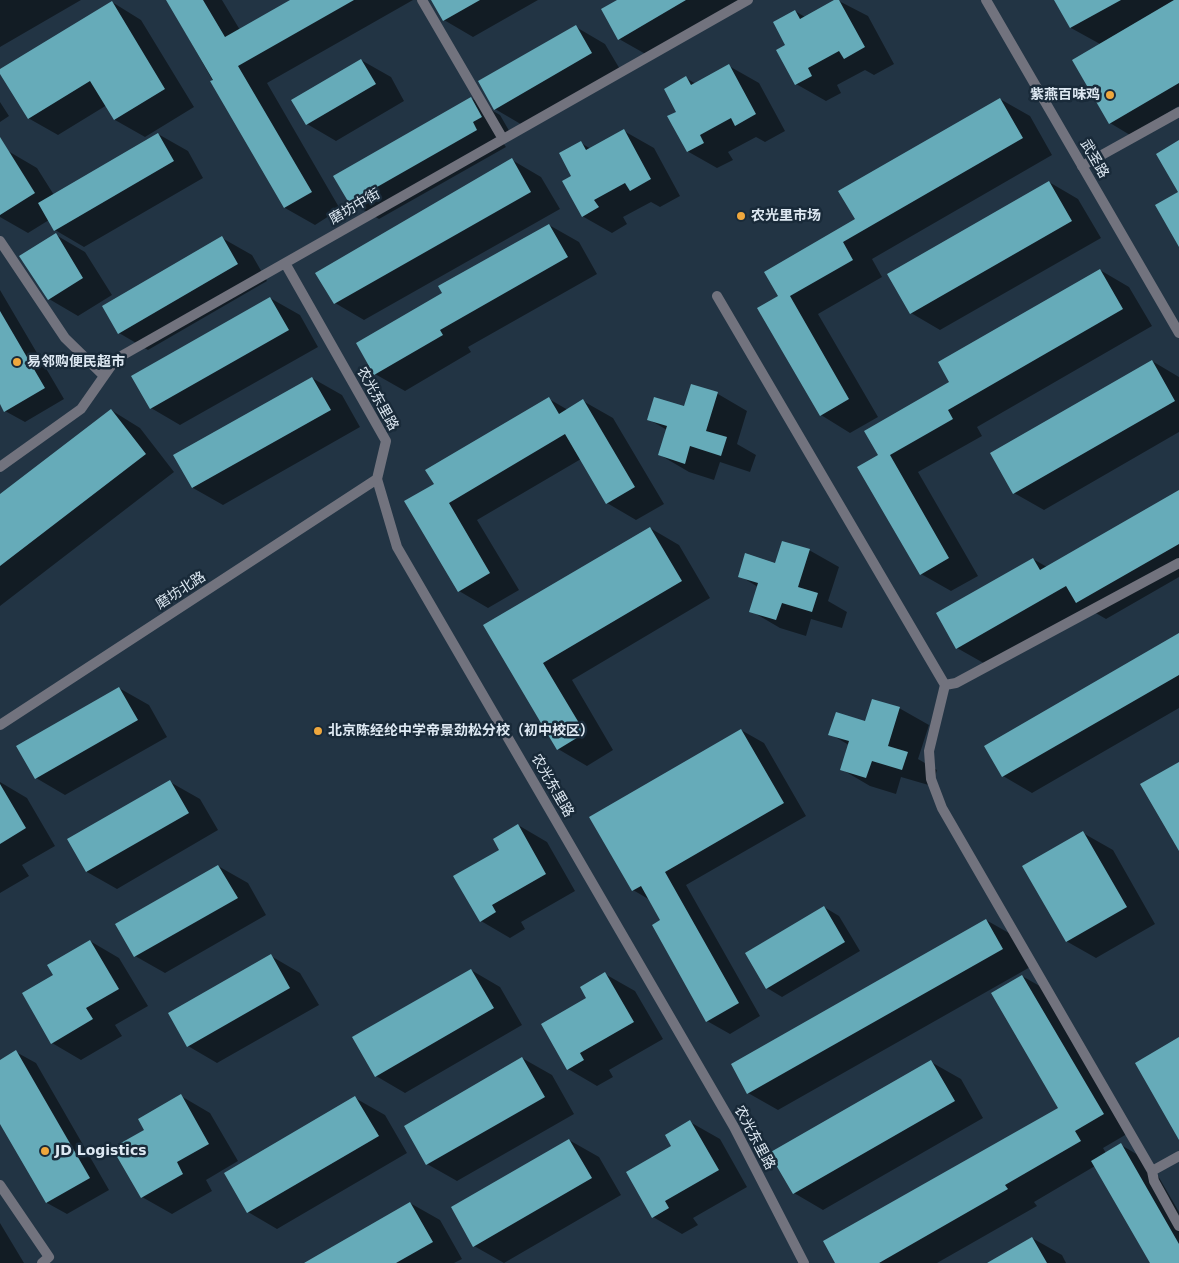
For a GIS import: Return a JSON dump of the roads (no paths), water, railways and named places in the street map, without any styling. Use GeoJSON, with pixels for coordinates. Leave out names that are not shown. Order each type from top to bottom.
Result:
{"type":"FeatureCollection","features":[{"type":"Feature","properties":{"kind":"street"},"geometry":{"type":"LineString","coordinates":[[422,0],[503,139]]}},
{"type":"Feature","properties":{"kind":"street","name":"磨坊中街"},"geometry":{"type":"LineString","coordinates":[[0,467],[81,409],[116,359],[748,0]]}},
{"type":"Feature","properties":{"kind":"street","name":"武圣路"},"geometry":{"type":"LineString","coordinates":[[986,0],[1179,333]]}},
{"type":"Feature","properties":{"kind":"street"},"geometry":{"type":"LineString","coordinates":[[1082,166],[1179,112]]}},
{"type":"Feature","properties":{"kind":"street"},"geometry":{"type":"LineString","coordinates":[[0,242],[65,338],[104,376]]}},
{"type":"Feature","properties":{"kind":"street","name":"农光东里路"},"geometry":{"type":"LineString","coordinates":[[285,263],[386,441],[377,479],[397,547],[734,1127],[804,1263]]}},
{"type":"Feature","properties":{"kind":"street"},"geometry":{"type":"LineString","coordinates":[[717,296],[945,685],[929,752],[932,779],[942,808],[1152,1171],[1154,1181],[1179,1226]]}},
{"type":"Feature","properties":{"kind":"street","name":"磨坊北路"},"geometry":{"type":"LineString","coordinates":[[0,725],[377,479]]}},
{"type":"Feature","properties":{"kind":"street"},"geometry":{"type":"LineString","coordinates":[[945,685],[956,683],[1179,563]]}},
{"type":"Feature","properties":{"kind":"street"},"geometry":{"type":"LineString","coordinates":[[1152,1171],[1179,1156]]}},
{"type":"Feature","properties":{"kind":"street"},"geometry":{"type":"LineString","coordinates":[[0,1185],[50,1257],[42,1263]]}},
{"type":"Feature","properties":{"kind":"place","name":"紫燕百味鸡"},"geometry":{"type":"Point","coordinates":[1110,95]}},
{"type":"Feature","properties":{"kind":"place","name":"农光里市场"},"geometry":{"type":"Point","coordinates":[741,216]}},
{"type":"Feature","properties":{"kind":"place","name":"易邻购便民超市"},"geometry":{"type":"Point","coordinates":[17,362]}},
{"type":"Feature","properties":{"kind":"place","name":"北京陈经纶中学帝景劲松分校（初中校区）"},"geometry":{"type":"Point","coordinates":[318,731]}},
{"type":"Feature","properties":{"kind":"place","name":"JD Logistics"},"geometry":{"type":"Point","coordinates":[45,1151]}}]}
